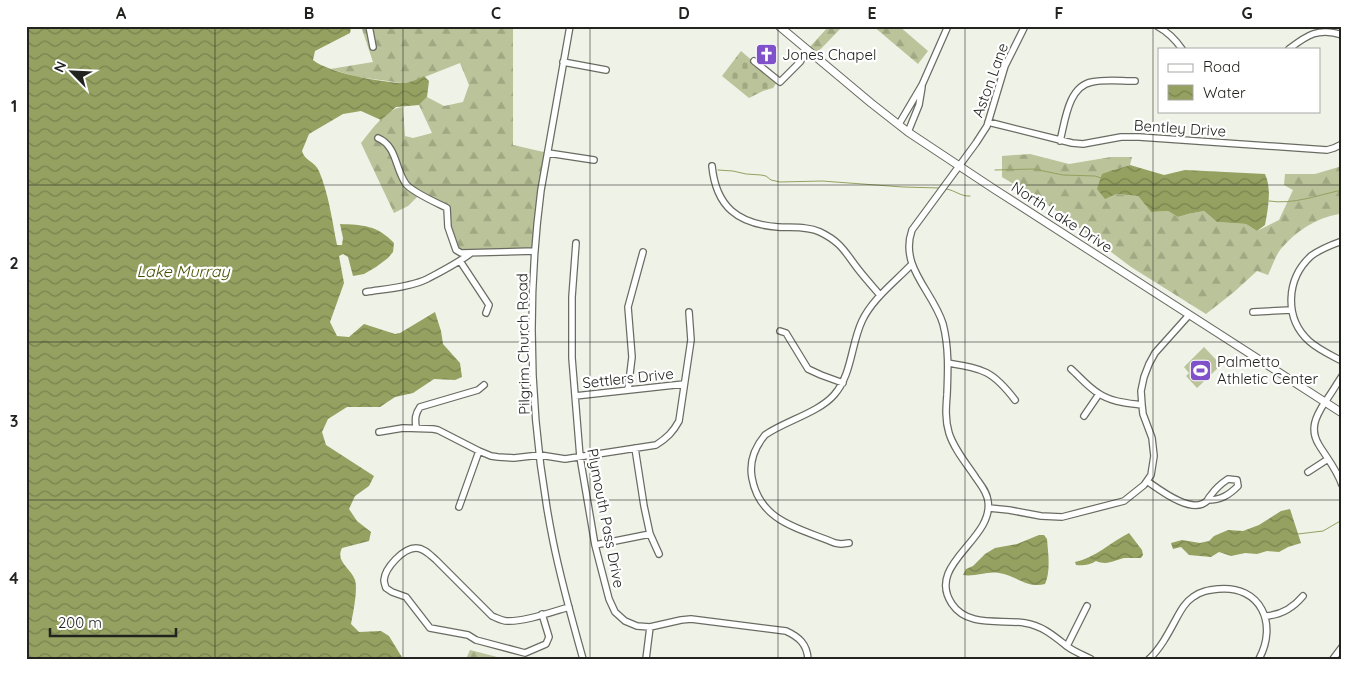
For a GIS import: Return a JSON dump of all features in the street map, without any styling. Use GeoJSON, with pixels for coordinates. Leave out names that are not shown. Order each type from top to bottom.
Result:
{"type":"FeatureCollection","features":[{"type":"Feature","properties":{"kind":"main road","name":"North Lake Drive"},"geometry":{"type":"LineString","coordinates":[[779,26],[870,103],[908,132],[1342,414]]}},
{"type":"Feature","properties":{"kind":"street"},"geometry":{"type":"LineString","coordinates":[[369,26],[373,47]]}},
{"type":"Feature","properties":{"kind":"street","name":"Pilgrim Church Road"},"geometry":{"type":"LineString","coordinates":[[570,26],[538,208],[532,294],[533,368],[540,455],[552,533],[583,659]]}},
{"type":"Feature","properties":{"kind":"street"},"geometry":{"type":"LineString","coordinates":[[899,124],[922,85],[948,26]]}},
{"type":"Feature","properties":{"kind":"street","name":"Aston Lane"},"geometry":{"type":"LineString","coordinates":[[989,508],[987,495],[952,442],[948,431],[946,419],[948,363],[944,331],[937,308],[919,280],[912,264],[908,244],[912,230],[976,143],[988,122],[1005,66],[1025,26]]}},
{"type":"Feature","properties":{"kind":"street"},"geometry":{"type":"LineString","coordinates":[[1157,26],[1173,37],[1181,48]]}},
{"type":"Feature","properties":{"kind":"street"},"geometry":{"type":"LineString","coordinates":[[1290,48],[1314,33],[1328,32],[1342,36]]}},
{"type":"Feature","properties":{"kind":"street"},"geometry":{"type":"LineString","coordinates":[[754,62],[780,82],[800,62],[807,50]]}},
{"type":"Feature","properties":{"kind":"street"},"geometry":{"type":"LineString","coordinates":[[563,62],[606,70]]}},
{"type":"Feature","properties":{"kind":"street"},"geometry":{"type":"LineString","coordinates":[[1060,140],[1071,100],[1080,87],[1092,82],[1135,81]]}},
{"type":"Feature","properties":{"kind":"street"},"geometry":{"type":"LineString","coordinates":[[908,132],[919,105],[922,85]]}},
{"type":"Feature","properties":{"kind":"street","name":"Bentley Drive"},"geometry":{"type":"LineString","coordinates":[[988,122],[1072,143],[1083,144],[1121,137],[1327,150],[1342,144]]}},
{"type":"Feature","properties":{"kind":"street"},"geometry":{"type":"LineString","coordinates":[[378,138],[387,144],[392,151],[404,182],[409,188],[446,208],[448,227],[456,250],[461,253],[535,251]]}},
{"type":"Feature","properties":{"kind":"street"},"geometry":{"type":"LineString","coordinates":[[548,153],[594,160]]}},
{"type":"Feature","properties":{"kind":"street"},"geometry":{"type":"LineString","coordinates":[[712,166],[715,187],[721,200],[737,215],[757,224],[809,229],[835,240],[880,296]]}},
{"type":"Feature","properties":{"kind":"street"},"geometry":{"type":"LineString","coordinates":[[1342,241],[1316,252],[1302,266],[1293,286],[1291,310],[1300,331],[1310,342],[1342,361]]}},
{"type":"Feature","properties":{"kind":"street","name":"Plymouth Pass Drive"},"geometry":{"type":"LineString","coordinates":[[576,243],[572,297],[572,358],[580,457],[595,545],[609,600],[615,612],[625,621],[637,626],[650,627],[691,619],[786,631],[804,644],[808,659]]}},
{"type":"Feature","properties":{"kind":"street"},"geometry":{"type":"LineString","coordinates":[[628,390],[632,357],[628,307],[643,252]]}},
{"type":"Feature","properties":{"kind":"street"},"geometry":{"type":"LineString","coordinates":[[366,292],[422,280],[472,253]]}},
{"type":"Feature","properties":{"kind":"street"},"geometry":{"type":"LineString","coordinates":[[460,261],[488,305],[486,313]]}},
{"type":"Feature","properties":{"kind":"street"},"geometry":{"type":"LineString","coordinates":[[849,543],[835,543],[774,516],[766,509],[754,488],[751,471],[754,455],[765,435],[826,402],[836,394],[847,371],[855,337],[861,322],[870,307],[912,264]]}},
{"type":"Feature","properties":{"kind":"street"},"geometry":{"type":"LineString","coordinates":[[1253,312],[1291,310]]}},
{"type":"Feature","properties":{"kind":"street"},"geometry":{"type":"LineString","coordinates":[[379,432],[403,428],[438,430],[491,456],[514,458],[540,455],[565,459],[656,445],[674,431],[679,421],[691,340],[689,312]]}},
{"type":"Feature","properties":{"kind":"street"},"geometry":{"type":"LineString","coordinates":[[1091,659],[1067,646],[1049,632],[1036,626],[1017,622],[986,621],[968,618],[956,610],[949,600],[946,586],[948,573],[960,554],[978,534],[989,508],[1041,516],[1062,517],[1124,501],[1147,482],[1151,474],[1154,456],[1152,438],[1143,414],[1142,384],[1155,353],[1189,315]]}},
{"type":"Feature","properties":{"kind":"street"},"geometry":{"type":"LineString","coordinates":[[780,331],[786,333],[808,369],[843,382]]}},
{"type":"Feature","properties":{"kind":"street"},"geometry":{"type":"LineString","coordinates":[[948,363],[972,367],[990,374],[1003,384],[1015,400]]}},
{"type":"Feature","properties":{"kind":"street"},"geometry":{"type":"LineString","coordinates":[[1071,369],[1099,394],[1116,401],[1142,404]]}},
{"type":"Feature","properties":{"kind":"street"},"geometry":{"type":"LineString","coordinates":[[1342,376],[1316,416],[1314,428],[1316,440],[1338,475],[1342,485]]}},
{"type":"Feature","properties":{"kind":"street","name":"Settlers Drive"},"geometry":{"type":"LineString","coordinates":[[575,396],[684,384]]}},
{"type":"Feature","properties":{"kind":"street"},"geometry":{"type":"LineString","coordinates":[[416,428],[416,416],[420,407],[478,390],[484,385]]}},
{"type":"Feature","properties":{"kind":"street"},"geometry":{"type":"LineString","coordinates":[[1084,416],[1099,394]]}},
{"type":"Feature","properties":{"kind":"street"},"geometry":{"type":"LineString","coordinates":[[635,448],[650,534],[659,554]]}},
{"type":"Feature","properties":{"kind":"street"},"geometry":{"type":"LineString","coordinates":[[459,507],[479,451]]}},
{"type":"Feature","properties":{"kind":"street"},"geometry":{"type":"LineString","coordinates":[[1308,472],[1328,459]]}},
{"type":"Feature","properties":{"kind":"street"},"geometry":{"type":"LineString","coordinates":[[1147,482],[1185,503],[1197,504],[1208,500],[1219,485],[1228,479],[1236,480],[1238,486],[1226,496],[1217,500],[1208,500]]}},
{"type":"Feature","properties":{"kind":"street"},"geometry":{"type":"LineString","coordinates":[[595,545],[650,534]]}},
{"type":"Feature","properties":{"kind":"street"},"geometry":{"type":"LineString","coordinates":[[542,614],[549,636],[546,644],[525,653],[476,640],[468,634],[430,628],[406,596],[386,588],[384,580],[389,567],[398,557],[415,548],[426,552],[436,560],[492,616],[508,621],[524,619],[542,614],[569,607]]}},
{"type":"Feature","properties":{"kind":"street"},"geometry":{"type":"LineString","coordinates":[[1149,659],[1187,602],[1205,591],[1224,588],[1249,595],[1257,602],[1266,616],[1265,641],[1259,659]]}},
{"type":"Feature","properties":{"kind":"street"},"geometry":{"type":"LineString","coordinates":[[1266,616],[1286,611],[1303,596]]}},
{"type":"Feature","properties":{"kind":"street"},"geometry":{"type":"LineString","coordinates":[[1067,646],[1087,606]]}},
{"type":"Feature","properties":{"kind":"street"},"geometry":{"type":"LineString","coordinates":[[646,659],[650,627]]}},
{"type":"Feature","properties":{"kind":"street"},"geometry":{"type":"LineString","coordinates":[[1333,659],[1342,647]]}},
{"type":"Feature","properties":{"kind":"green space"},"geometry":{"type":"Polygon","coordinates":[[[361,26],[513,26],[513,145],[548,153],[535,251],[456,250],[446,208],[420,194],[408,206],[394,213],[361,143],[385,116],[397,108],[403,107],[405,136],[413,138],[432,133],[419,105],[427,97],[444,106],[463,102],[469,85],[460,63],[412,82],[402,83],[358,77],[330,69],[373,62],[361,26]]]}},
{"type":"Feature","properties":{"kind":"green space"},"geometry":{"type":"Polygon","coordinates":[[[829,26],[843,26],[814,56],[807,50],[829,26]]]}},
{"type":"Feature","properties":{"kind":"green space"},"geometry":{"type":"Polygon","coordinates":[[[873,26],[899,26],[928,51],[918,64],[873,26]]]}},
{"type":"Feature","properties":{"kind":"green space"},"geometry":{"type":"Polygon","coordinates":[[[741,51],[777,82],[773,88],[749,98],[722,76],[741,51]]]}},
{"type":"Feature","properties":{"kind":"green space"},"geometry":{"type":"Polygon","coordinates":[[[1030,154],[1069,164],[1111,157],[1132,157],[1130,165],[1113,170],[1116,194],[1138,196],[1151,212],[1168,211],[1178,217],[1204,211],[1217,222],[1246,224],[1257,231],[1279,220],[1293,190],[1284,185],[1285,174],[1315,174],[1342,166],[1342,208],[1339,214],[1314,222],[1292,237],[1280,250],[1268,275],[1257,271],[1206,314],[1131,267],[1054,209],[1002,177],[1002,156],[1030,154]]]}},
{"type":"Feature","properties":{"kind":"green space","name":"Palmetto Athletic Center"},"geometry":{"type":"Polygon","coordinates":[[[1204,347],[1221,365],[1197,388],[1186,376],[1189,373],[1184,367],[1204,347]]]}},
{"type":"Feature","properties":{"kind":"green space"},"geometry":{"type":"Polygon","coordinates":[[[470,650],[505,659],[466,659],[470,650]]]}},
{"type":"Feature","properties":{"kind":"water","name":"Lake Murray"},"geometry":{"type":"Polygon","coordinates":[[[26,26],[347,26],[351,28],[350,33],[315,51],[313,60],[342,73],[368,79],[404,83],[424,76],[429,81],[427,97],[419,105],[396,107],[381,120],[361,111],[343,114],[309,134],[302,151],[305,157],[319,171],[330,208],[337,245],[342,245],[343,238],[340,224],[376,229],[394,243],[393,252],[388,258],[364,274],[353,276],[348,257],[343,254],[339,256],[344,283],[330,322],[337,336],[349,337],[364,324],[395,334],[400,333],[435,312],[443,344],[460,363],[462,377],[455,380],[434,379],[413,393],[395,397],[380,407],[347,407],[328,419],[322,432],[326,445],[374,476],[369,486],[355,496],[349,509],[357,521],[371,532],[369,541],[342,548],[340,553],[342,561],[353,576],[356,584],[351,624],[359,632],[381,631],[389,636],[403,659],[26,659],[26,26]]]}},
{"type":"Feature","properties":{"kind":"water"},"geometry":{"type":"Polygon","coordinates":[[[1130,165],[1164,175],[1185,170],[1265,174],[1269,193],[1265,225],[1257,231],[1246,224],[1217,222],[1204,211],[1178,217],[1168,211],[1151,212],[1138,196],[1116,194],[1105,199],[1097,189],[1102,174],[1130,165]]]}},
{"type":"Feature","properties":{"kind":"water"},"geometry":{"type":"Polygon","coordinates":[[[1290,509],[1301,543],[1279,552],[1267,551],[1257,554],[1245,553],[1231,556],[1219,552],[1211,557],[1189,555],[1181,547],[1173,549],[1171,543],[1182,540],[1200,543],[1209,541],[1214,536],[1228,530],[1243,531],[1259,525],[1281,511],[1290,509]]]}},
{"type":"Feature","properties":{"kind":"water"},"geometry":{"type":"Polygon","coordinates":[[[1129,533],[1142,550],[1143,555],[1141,558],[1124,558],[1107,563],[1096,561],[1086,565],[1076,565],[1075,562],[1096,553],[1129,533]]]}},
{"type":"Feature","properties":{"kind":"water"},"geometry":{"type":"Polygon","coordinates":[[[1039,535],[1044,535],[1047,539],[1049,567],[1045,584],[1033,585],[999,573],[963,575],[966,569],[973,566],[985,554],[995,548],[1017,544],[1039,535]]]}},
{"type":"Feature","properties":{"kind":"waterway"},"geometry":{"type":"LineString","coordinates":[[995,170],[1034,169],[1063,175],[1095,176],[1101,178]]}},
{"type":"Feature","properties":{"kind":"waterway"},"geometry":{"type":"LineString","coordinates":[[718,170],[761,175],[780,182],[822,181],[940,188]]}},
{"type":"Feature","properties":{"kind":"waterway"},"geometry":{"type":"LineString","coordinates":[[946,189],[970,196]]}},
{"type":"Feature","properties":{"kind":"waterway"},"geometry":{"type":"LineString","coordinates":[[1269,201],[1296,201],[1342,190]]}},
{"type":"Feature","properties":{"kind":"waterway"},"geometry":{"type":"LineString","coordinates":[[1298,534],[1323,531],[1342,520]]}},
{"type":"Feature","properties":{"kind":"place","name":"Jones Chapel"},"geometry":{"type":"Point","coordinates":[766,54]}},
{"type":"Feature","properties":{"kind":"place","name":"Palmetto Athletic Center"},"geometry":{"type":"Point","coordinates":[1201,370]}}]}
